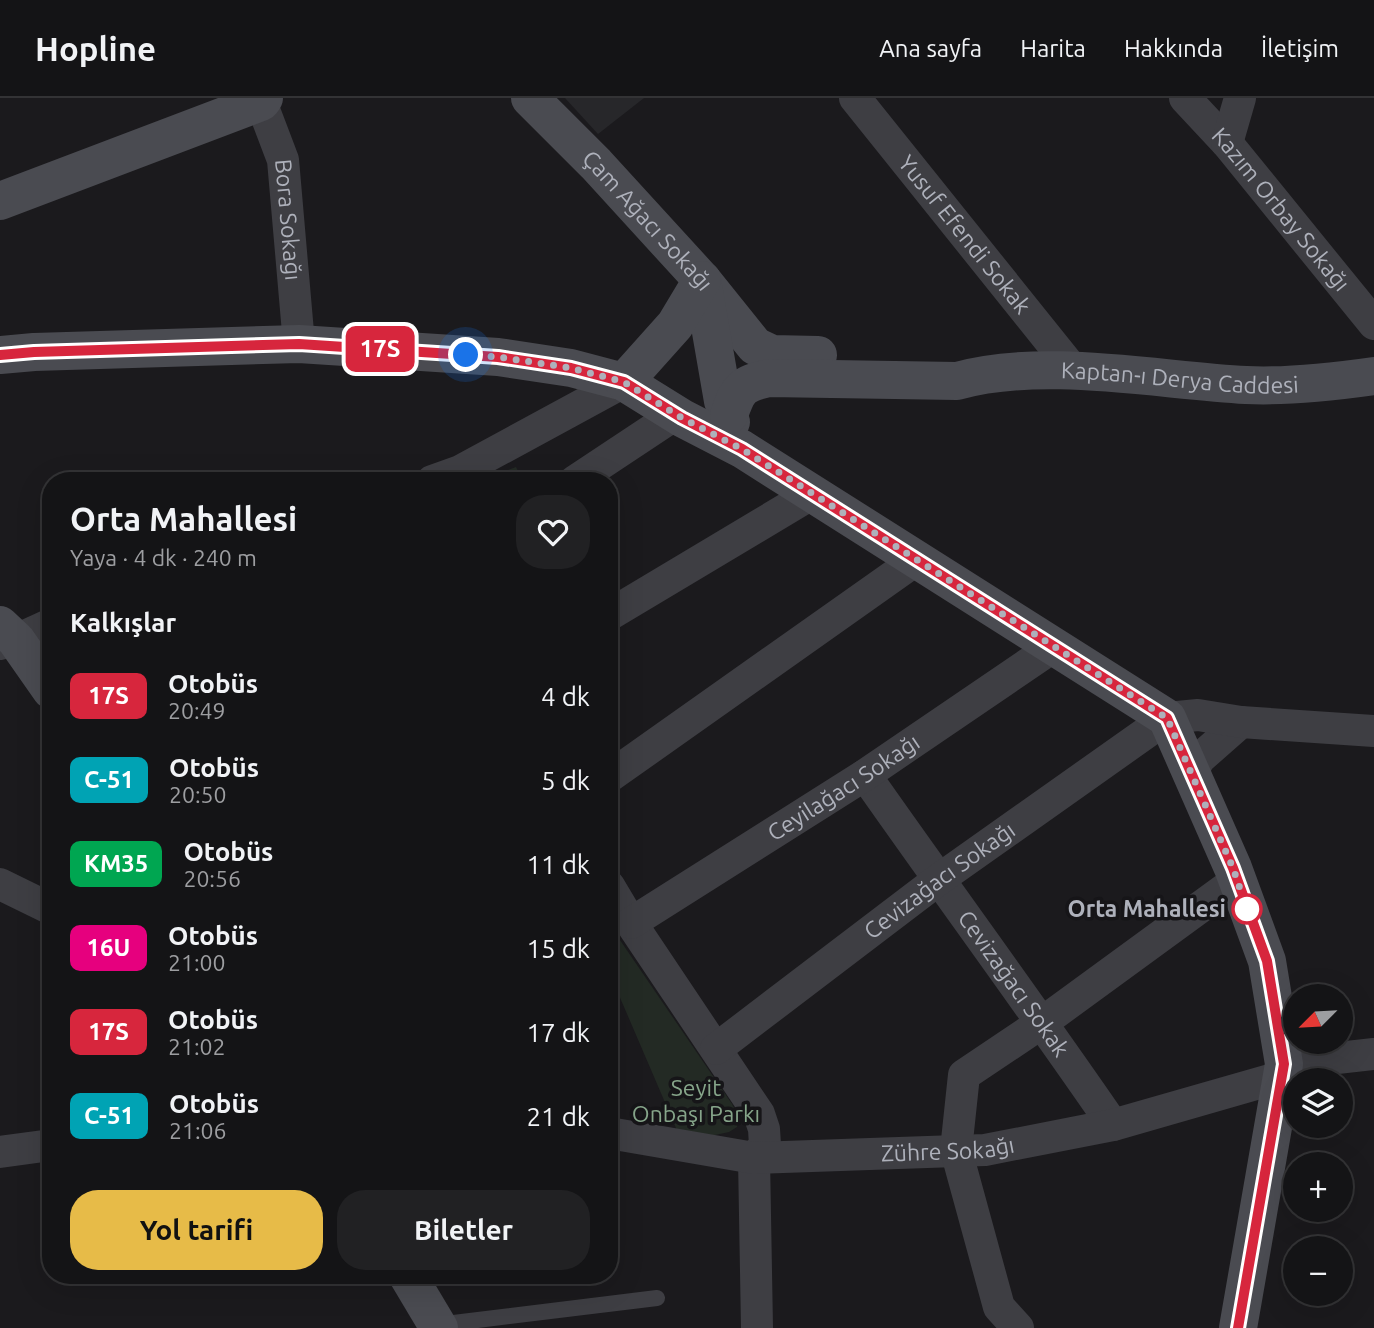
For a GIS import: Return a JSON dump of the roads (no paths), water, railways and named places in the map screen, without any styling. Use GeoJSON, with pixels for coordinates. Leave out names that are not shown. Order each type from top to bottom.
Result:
{"type":"FeatureCollection","features":[{"type":"Feature","properties":{"kind":"street","name":"Çam Ağacı Sokağı"},"geometry":{"type":"LineString","coordinates":[[530,98],[596,164],[702,281],[723,401],[735,432]]}},
{"type":"Feature","properties":{"kind":"street","name":"Yusuf Efendi Sokak"},"geometry":{"type":"LineString","coordinates":[[855,98],[1074,371]]}},
{"type":"Feature","properties":{"kind":"street","name":"Kazım Orbay Sokağı"},"geometry":{"type":"LineString","coordinates":[[1185,98],[1227,143],[1374,324]]}},
{"type":"Feature","properties":{"kind":"street"},"geometry":{"type":"LineString","coordinates":[[1227,143],[1240,98]]}},
{"type":"Feature","properties":{"kind":"street"},"geometry":{"type":"LineString","coordinates":[[0,201],[262,100]]}},
{"type":"Feature","properties":{"kind":"street","name":"Bora Sokağı"},"geometry":{"type":"LineString","coordinates":[[262,100],[283,160],[299,344]]}},
{"type":"Feature","properties":{"kind":"street","name":"Kaptan-ı Derya Caddesi"},"geometry":{"type":"LineString","coordinates":[[702,281],[755,346],[772,354],[955,359],[986,373]]}},
{"type":"Feature","properties":{"kind":"street"},"geometry":{"type":"LineString","coordinates":[[457,472],[624,382],[675,325],[702,281]]}},
{"type":"Feature","properties":{"kind":"street"},"geometry":{"type":"LineString","coordinates":[[0,370],[17,353],[299,344],[498,357],[571,368],[624,382],[676,414],[735,432],[813,493],[1167,718],[1233,868],[1267,961],[1282,1070],[1238,1328]]}},
{"type":"Feature","properties":{"kind":"street","name":"Kaptan-ı Derya Caddesi"},"geometry":{"type":"LineString","coordinates":[[735,432],[738,391],[752,382],[769,378],[957,381],[986,373],[1074,371],[1248,385],[1331,383],[1374,376]]}},
{"type":"Feature","properties":{"kind":"street"},"geometry":{"type":"LineString","coordinates":[[589,472],[676,414]]}},
{"type":"Feature","properties":{"kind":"street"},"geometry":{"type":"LineString","coordinates":[[618,610],[813,493]]}},
{"type":"Feature","properties":{"kind":"street"},"geometry":{"type":"LineString","coordinates":[[618,771],[916,560]]}},
{"type":"Feature","properties":{"kind":"street"},"geometry":{"type":"LineString","coordinates":[[42,627],[5,637],[42,680]]}},
{"type":"Feature","properties":{"kind":"street","name":"Ceyilağacı Sokağı"},"geometry":{"type":"LineString","coordinates":[[631,923],[865,775],[1053,647]]}},
{"type":"Feature","properties":{"kind":"street"},"geometry":{"type":"LineString","coordinates":[[1167,718],[1198,715],[1241,722],[1374,731]]}},
{"type":"Feature","properties":{"kind":"street","name":"Cevizağacı Sokağı"},"geometry":{"type":"LineString","coordinates":[[716,1049],[938,880],[1167,718]]}},
{"type":"Feature","properties":{"kind":"street"},"geometry":{"type":"LineString","coordinates":[[1192,773],[1199,759],[1241,722]]}},
{"type":"Feature","properties":{"kind":"street","name":"Cevizağacı Sokak"},"geometry":{"type":"LineString","coordinates":[[865,775],[1113,1125]]}},
{"type":"Feature","properties":{"kind":"street"},"geometry":{"type":"LineString","coordinates":[[1018,1328],[999,1307],[956,1150],[964,1075],[1043,1023],[1236,881]]}},
{"type":"Feature","properties":{"kind":"street"},"geometry":{"type":"LineString","coordinates":[[0,884],[42,905]]}},
{"type":"Feature","properties":{"kind":"street"},"geometry":{"type":"LineString","coordinates":[[618,902],[761,1121],[765,1145],[754,1158],[757,1328]]}},
{"type":"Feature","properties":{"kind":"street","name":"Zühre Sokağı"},"geometry":{"type":"LineString","coordinates":[[618,1134],[754,1158],[985,1150],[1113,1125],[1282,1070],[1374,1054]]}},
{"type":"Feature","properties":{"kind":"street"},"geometry":{"type":"LineString","coordinates":[[0,1152],[42,1146]]}},
{"type":"Feature","properties":{"kind":"street"},"geometry":{"type":"LineString","coordinates":[[413,1284],[438,1327]]}},
{"type":"Feature","properties":{"kind":"lane"},"geometry":{"type":"LineString","coordinates":[[438,1327],[657,1298]]}},
{"type":"Feature","properties":{"kind":"place","name":"Orta Mahallesi"},"geometry":{"type":"Point","coordinates":[1247,909]}},
{"type":"Feature","properties":{"kind":"park label","name":"Seyit Onbaşı Parkı"},"geometry":{"type":"Point","coordinates":[696,1101]}}]}
